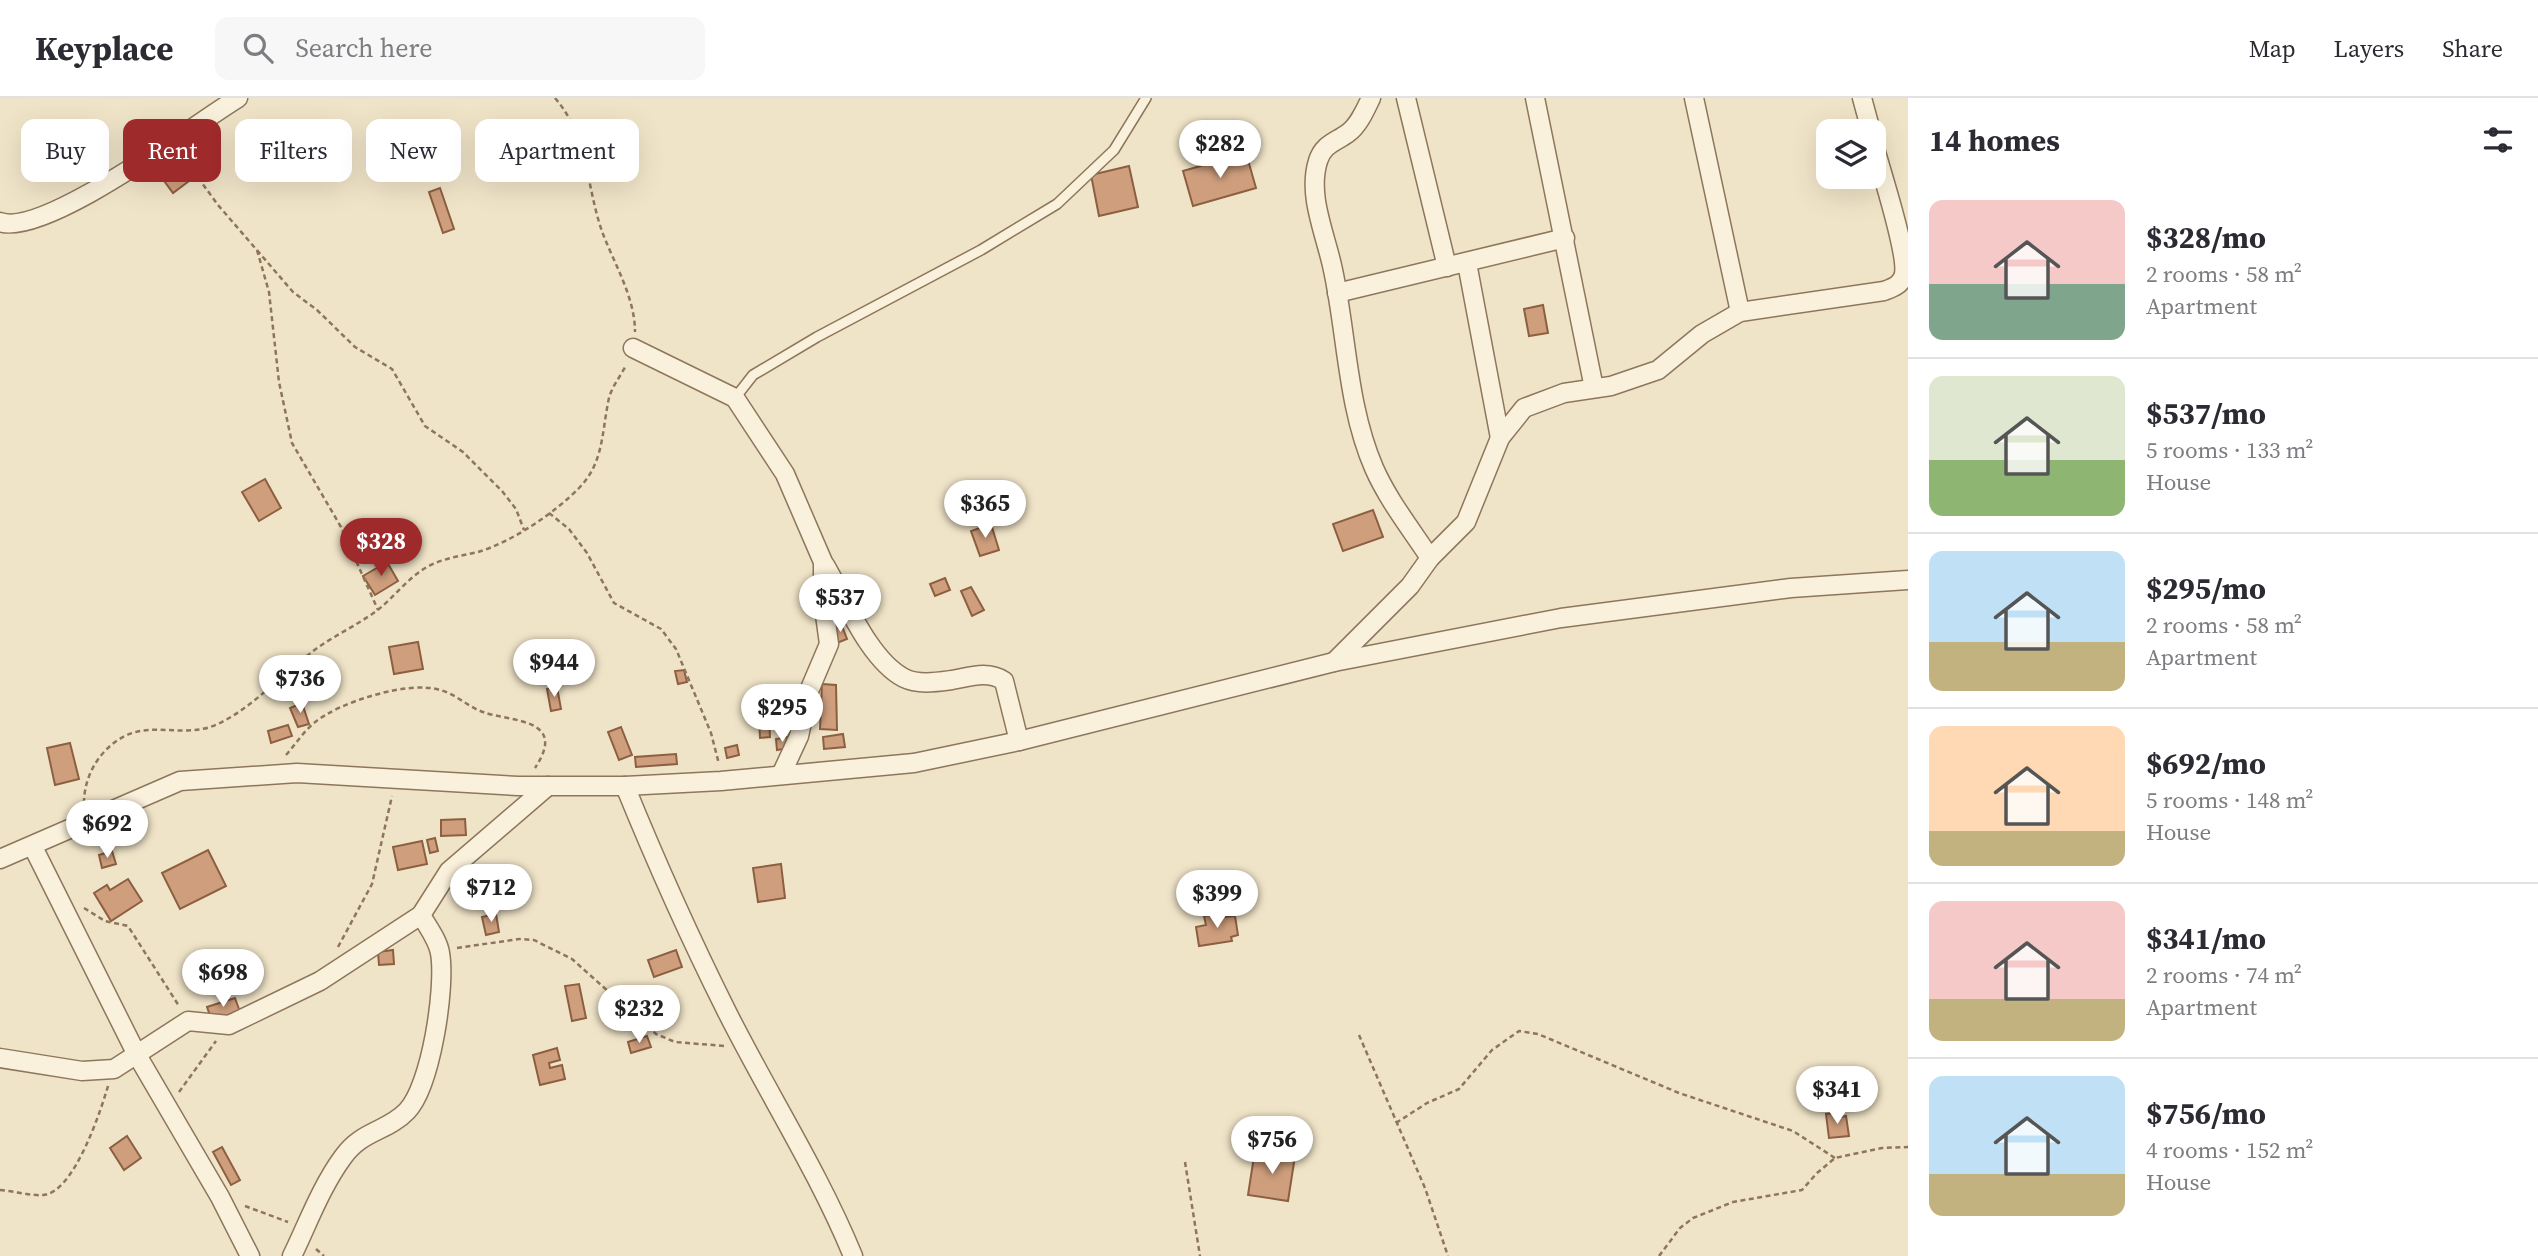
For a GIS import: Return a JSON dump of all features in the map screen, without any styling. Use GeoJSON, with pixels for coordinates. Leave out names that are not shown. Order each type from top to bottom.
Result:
{"type":"FeatureCollection","features":[{"type":"Feature","properties":{"kind":"street"},"geometry":{"type":"LineString","coordinates":[[207,119],[238,98]]}},
{"type":"Feature","properties":{"kind":"street"},"geometry":{"type":"LineString","coordinates":[[1371,98],[1359,121],[1347,134],[1326,146],[1318,158],[1314,179],[1362,435],[1374,468],[1430,558]]}},
{"type":"Feature","properties":{"kind":"street"},"geometry":{"type":"LineString","coordinates":[[1406,98],[1447,267]]}},
{"type":"Feature","properties":{"kind":"street"},"geometry":{"type":"LineString","coordinates":[[1536,98],[1594,388]]}},
{"type":"Feature","properties":{"kind":"street"},"geometry":{"type":"LineString","coordinates":[[1694,98],[1740,312]]}},
{"type":"Feature","properties":{"kind":"street"},"geometry":{"type":"LineString","coordinates":[[1862,98],[1868,119]]}},
{"type":"Feature","properties":{"kind":"street"},"geometry":{"type":"LineString","coordinates":[[0,222],[18,225],[32,221],[123,170]]}},
{"type":"Feature","properties":{"kind":"street"},"geometry":{"type":"LineString","coordinates":[[1334,662],[1410,586],[1430,558],[1466,522],[1500,438],[1524,408],[1564,393],[1594,388],[1658,370],[1702,334],[1740,312],[1884,291],[1901,282],[1904,273],[1901,253],[1885,189]]}},
{"type":"Feature","properties":{"kind":"street"},"geometry":{"type":"LineString","coordinates":[[1337,293],[1565,238]]}},
{"type":"Feature","properties":{"kind":"street"},"geometry":{"type":"LineString","coordinates":[[1467,262],[1500,438]]}},
{"type":"Feature","properties":{"kind":"street"},"geometry":{"type":"LineString","coordinates":[[633,348],[735,398],[785,474],[823,562],[881,661],[905,679],[917,682],[990,675],[1004,681],[1019,741]]}},
{"type":"Feature","properties":{"kind":"street"},"geometry":{"type":"LineString","coordinates":[[781,775],[799,736],[809,691],[829,644],[823,562]]}},
{"type":"Feature","properties":{"kind":"street"},"geometry":{"type":"LineString","coordinates":[[0,859],[33,847],[180,781],[273,774],[518,786],[625,786],[721,781],[914,763],[1019,741],[1334,662],[1561,618],[1666,602],[1791,588],[1908,580]]}},
{"type":"Feature","properties":{"kind":"street"},"geometry":{"type":"LineString","coordinates":[[0,1058],[82,1071],[114,1069],[188,1021],[229,1025],[320,981],[421,915],[449,871],[548,786]]}},
{"type":"Feature","properties":{"kind":"street"},"geometry":{"type":"LineString","coordinates":[[625,786],[662,876],[725,1009],[816,1178],[853,1256]]}},
{"type":"Feature","properties":{"kind":"street"},"geometry":{"type":"LineString","coordinates":[[33,847],[137,1055],[220,1197],[250,1256]]}},
{"type":"Feature","properties":{"kind":"street"},"geometry":{"type":"LineString","coordinates":[[292,1256],[304,1226],[343,1157],[360,1137],[397,1120],[408,1110],[421,1089],[441,976],[440,950],[421,915]]}},
{"type":"Feature","properties":{"kind":"lane"},"geometry":{"type":"LineString","coordinates":[[735,398],[746,380],[753,375],[817,337],[981,250],[1057,204],[1114,150],[1146,98]]}},
{"type":"Feature","properties":{"kind":"path"},"geometry":{"type":"LineString","coordinates":[[86,824],[84,788],[92,769],[118,740],[138,730],[160,729],[183,733],[205,730],[224,722],[310,653],[378,610],[426,567],[503,543],[579,488],[591,473],[600,452],[613,386],[633,348],[636,327],[633,312],[603,234],[580,141],[573,123],[555,98]]}},
{"type":"Feature","properties":{"kind":"path"},"geometry":{"type":"LineString","coordinates":[[201,182],[293,292],[317,310],[345,339],[388,365],[425,426],[463,452],[502,491],[516,509],[524,530]]}},
{"type":"Feature","properties":{"kind":"path"},"geometry":{"type":"LineString","coordinates":[[257,248],[268,292],[281,394],[292,443],[341,527],[378,610]]}},
{"type":"Feature","properties":{"kind":"path"},"geometry":{"type":"LineString","coordinates":[[548,512],[575,537],[614,603],[662,629],[676,649],[719,759],[721,781]]}},
{"type":"Feature","properties":{"kind":"path"},"geometry":{"type":"LineString","coordinates":[[273,774],[314,722],[394,690],[423,687],[440,690],[484,713],[512,716],[538,729],[544,739],[544,750],[533,771],[518,786]]}},
{"type":"Feature","properties":{"kind":"path"},"geometry":{"type":"LineString","coordinates":[[332,956],[357,917],[372,884],[389,817],[394,780]]}},
{"type":"Feature","properties":{"kind":"path"},"geometry":{"type":"LineString","coordinates":[[64,908],[82,907],[91,915],[128,926],[188,1021]]}},
{"type":"Feature","properties":{"kind":"path"},"geometry":{"type":"LineString","coordinates":[[440,950],[519,939],[534,940],[572,959],[656,1034],[675,1042],[724,1046]]}},
{"type":"Feature","properties":{"kind":"path"},"geometry":{"type":"LineString","coordinates":[[166,1106],[188,1083],[204,1056],[229,1025]]}},
{"type":"Feature","properties":{"kind":"path"},"geometry":{"type":"LineString","coordinates":[[1396,1123],[1427,1103],[1459,1089],[1492,1050],[1514,1032],[1528,1031],[1679,1093],[1793,1131],[1835,1158]]}},
{"type":"Feature","properties":{"kind":"path"},"geometry":{"type":"LineString","coordinates":[[1359,1035],[1425,1188],[1448,1256]]}},
{"type":"Feature","properties":{"kind":"path"},"geometry":{"type":"LineString","coordinates":[[0,1191],[48,1194],[64,1179],[92,1137],[114,1069]]}},
{"type":"Feature","properties":{"kind":"path"},"geometry":{"type":"LineString","coordinates":[[1660,1256],[1680,1228],[1693,1218],[1733,1202],[1802,1190],[1816,1172],[1835,1158],[1882,1148],[1908,1147]]}},
{"type":"Feature","properties":{"kind":"path"},"geometry":{"type":"LineString","coordinates":[[1185,1162],[1200,1256]]}},
{"type":"Feature","properties":{"kind":"path"},"geometry":{"type":"LineString","coordinates":[[220,1197],[304,1226]]}},
{"type":"Feature","properties":{"kind":"building"},"geometry":{"type":"Polygon","coordinates":[[[1246,153],[1256,188],[1193,206],[1183,171],[1246,153]]]}},
{"type":"Feature","properties":{"kind":"building"},"geometry":{"type":"Polygon","coordinates":[[[1129,166],[1138,207],[1099,216],[1091,175],[1129,166]]]}},
{"type":"Feature","properties":{"kind":"building"},"geometry":{"type":"Polygon","coordinates":[[[165,182],[188,182],[173,193],[165,182]]]}},
{"type":"Feature","properties":{"kind":"building"},"geometry":{"type":"Polygon","coordinates":[[[440,188],[454,229],[443,233],[429,192],[440,188]]]}},
{"type":"Feature","properties":{"kind":"building"},"geometry":{"type":"Polygon","coordinates":[[[1543,305],[1548,333],[1529,336],[1524,309],[1543,305]]]}},
{"type":"Feature","properties":{"kind":"building"},"geometry":{"type":"Polygon","coordinates":[[[265,479],[281,508],[259,521],[242,492],[265,479]]]}},
{"type":"Feature","properties":{"kind":"building"},"geometry":{"type":"Polygon","coordinates":[[[976,500],[981,512],[962,519],[957,507],[976,500]]]}},
{"type":"Feature","properties":{"kind":"building"},"geometry":{"type":"Polygon","coordinates":[[[1373,510],[1383,537],[1343,551],[1333,524],[1373,510]]]}},
{"type":"Feature","properties":{"kind":"building"},"geometry":{"type":"Polygon","coordinates":[[[991,524],[999,550],[980,556],[971,531],[991,524]]]}},
{"type":"Feature","properties":{"kind":"building"},"geometry":{"type":"Polygon","coordinates":[[[387,562],[398,581],[375,595],[363,576],[387,562]]]}},
{"type":"Feature","properties":{"kind":"building"},"geometry":{"type":"Polygon","coordinates":[[[945,578],[950,590],[935,596],[930,584],[945,578]]]}},
{"type":"Feature","properties":{"kind":"building"},"geometry":{"type":"Polygon","coordinates":[[[971,587],[984,610],[972,616],[961,591],[971,587]]]}},
{"type":"Feature","properties":{"kind":"building"},"geometry":{"type":"Polygon","coordinates":[[[842,626],[847,639],[837,643],[832,630],[842,626]]]}},
{"type":"Feature","properties":{"kind":"building"},"geometry":{"type":"Polygon","coordinates":[[[418,642],[423,669],[394,674],[389,647],[418,642]]]}},
{"type":"Feature","properties":{"kind":"building"},"geometry":{"type":"Polygon","coordinates":[[[684,670],[687,682],[678,684],[675,671],[684,670]]]}},
{"type":"Feature","properties":{"kind":"building"},"geometry":{"type":"Polygon","coordinates":[[[822,684],[836,685],[837,730],[820,729],[822,684]]]}},
{"type":"Feature","properties":{"kind":"building"},"geometry":{"type":"Polygon","coordinates":[[[557,687],[561,709],[551,711],[547,689],[557,687]]]}},
{"type":"Feature","properties":{"kind":"building"},"geometry":{"type":"Polygon","coordinates":[[[302,703],[309,724],[298,727],[290,708],[302,703]]]}},
{"type":"Feature","properties":{"kind":"building"},"geometry":{"type":"Polygon","coordinates":[[[759,717],[769,717],[770,737],[760,738],[759,717]]]}},
{"type":"Feature","properties":{"kind":"building"},"geometry":{"type":"Polygon","coordinates":[[[288,725],[292,736],[271,743],[268,731],[288,725]]]}},
{"type":"Feature","properties":{"kind":"building"},"geometry":{"type":"Polygon","coordinates":[[[621,727],[632,755],[619,760],[608,732],[621,727]]]}},
{"type":"Feature","properties":{"kind":"building"},"geometry":{"type":"Polygon","coordinates":[[[843,734],[845,747],[824,749],[823,737],[843,734]]]}},
{"type":"Feature","properties":{"kind":"building"},"geometry":{"type":"Polygon","coordinates":[[[788,737],[789,748],[777,750],[776,739],[788,737]]]}},
{"type":"Feature","properties":{"kind":"building"},"geometry":{"type":"Polygon","coordinates":[[[70,743],[79,779],[55,785],[47,748],[70,743]]]}},
{"type":"Feature","properties":{"kind":"building"},"geometry":{"type":"Polygon","coordinates":[[[737,745],[739,755],[727,758],[725,748],[737,745]]]}},
{"type":"Feature","properties":{"kind":"building"},"geometry":{"type":"Polygon","coordinates":[[[676,754],[677,764],[636,767],[635,757],[676,754]]]}},
{"type":"Feature","properties":{"kind":"building"},"geometry":{"type":"Polygon","coordinates":[[[465,819],[466,835],[441,836],[441,820],[465,819]]]}},
{"type":"Feature","properties":{"kind":"building"},"geometry":{"type":"Polygon","coordinates":[[[435,838],[438,851],[430,853],[427,840],[435,838]]]}},
{"type":"Feature","properties":{"kind":"building"},"geometry":{"type":"Polygon","coordinates":[[[422,841],[427,864],[398,870],[393,847],[422,841]]]}},
{"type":"Feature","properties":{"kind":"building"},"geometry":{"type":"Polygon","coordinates":[[[208,850],[226,886],[180,909],[162,873],[208,850]]]}},
{"type":"Feature","properties":{"kind":"building"},"geometry":{"type":"Polygon","coordinates":[[[112,851],[116,864],[102,868],[99,855],[112,851]]]}},
{"type":"Feature","properties":{"kind":"building"},"geometry":{"type":"Polygon","coordinates":[[[781,864],[785,898],[758,902],[753,868],[781,864]]]}},
{"type":"Feature","properties":{"kind":"building"},"geometry":{"type":"Polygon","coordinates":[[[128,879],[142,901],[111,921],[94,893],[107,885],[110,890],[128,879]]]}},
{"type":"Feature","properties":{"kind":"building"},"geometry":{"type":"Polygon","coordinates":[[[484,888],[499,889],[497,908],[483,907],[484,888]]]}},
{"type":"Feature","properties":{"kind":"building"},"geometry":{"type":"Polygon","coordinates":[[[1226,913],[1226,917],[1235,916],[1238,935],[1231,937],[1232,941],[1199,946],[1196,927],[1206,925],[1204,916],[1226,913]]]}},
{"type":"Feature","properties":{"kind":"building"},"geometry":{"type":"Polygon","coordinates":[[[496,914],[499,932],[486,935],[482,917],[496,914]]]}},
{"type":"Feature","properties":{"kind":"building"},"geometry":{"type":"Polygon","coordinates":[[[393,950],[394,964],[379,965],[378,952],[393,950]]]}},
{"type":"Feature","properties":{"kind":"building"},"geometry":{"type":"Polygon","coordinates":[[[676,950],[682,967],[654,977],[648,960],[676,950]]]}},
{"type":"Feature","properties":{"kind":"building"},"geometry":{"type":"Polygon","coordinates":[[[579,984],[586,1018],[572,1021],[565,986],[579,984]]]}},
{"type":"Feature","properties":{"kind":"building"},"geometry":{"type":"Polygon","coordinates":[[[235,998],[240,1012],[212,1021],[207,1007],[235,998]]]}},
{"type":"Feature","properties":{"kind":"building"},"geometry":{"type":"Polygon","coordinates":[[[659,1001],[661,1014],[652,1015],[650,1003],[659,1001]]]}},
{"type":"Feature","properties":{"kind":"building"},"geometry":{"type":"Polygon","coordinates":[[[647,1036],[651,1047],[631,1053],[628,1042],[647,1036]]]}},
{"type":"Feature","properties":{"kind":"building"},"geometry":{"type":"Polygon","coordinates":[[[557,1048],[560,1060],[549,1063],[550,1068],[562,1065],[565,1079],[540,1085],[533,1055],[557,1048]]]}},
{"type":"Feature","properties":{"kind":"building"},"geometry":{"type":"Polygon","coordinates":[[[1835,1113],[1836,1118],[1846,1116],[1849,1136],[1829,1138],[1826,1114],[1835,1113]]]}},
{"type":"Feature","properties":{"kind":"building"},"geometry":{"type":"Polygon","coordinates":[[[127,1136],[141,1158],[124,1170],[110,1148],[127,1136]]]}},
{"type":"Feature","properties":{"kind":"building"},"geometry":{"type":"Polygon","coordinates":[[[222,1147],[240,1180],[231,1185],[213,1152],[222,1147]]]}},
{"type":"Feature","properties":{"kind":"building"},"geometry":{"type":"Polygon","coordinates":[[[1255,1150],[1295,1156],[1288,1201],[1248,1195],[1255,1150]]]}}]}
